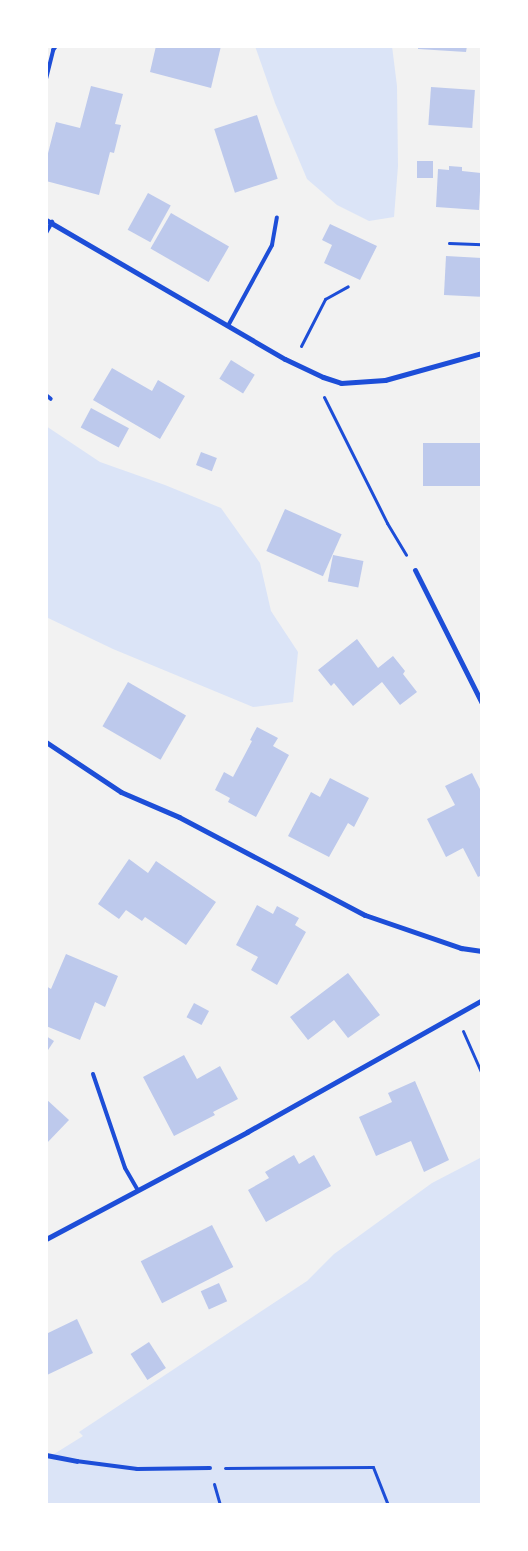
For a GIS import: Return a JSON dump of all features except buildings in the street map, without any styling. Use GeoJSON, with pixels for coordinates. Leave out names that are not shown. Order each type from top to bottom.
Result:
{"type":"FeatureCollection","features":[{"type":"Feature","properties":{"kind":"street"},"geometry":{"type":"LineString","coordinates":[[49,221],[293,362],[341,383],[385,380],[482,353]]}},
{"type":"Feature","properties":{"kind":"street"},"geometry":{"type":"LineString","coordinates":[[415,570],[482,703]]}},
{"type":"Feature","properties":{"kind":"street"},"geometry":{"type":"LineString","coordinates":[[46,742],[121,792],[187,821],[365,915],[460,948],[482,951]]}},
{"type":"Feature","properties":{"kind":"street"},"geometry":{"type":"LineString","coordinates":[[46,1239],[247,1132],[482,1000]]}},
{"type":"Feature","properties":{"kind":"street"},"geometry":{"type":"LineString","coordinates":[[46,1456],[76,1461]]}},
{"type":"Feature","properties":{"kind":"lane"},"geometry":{"type":"LineString","coordinates":[[46,79],[53,50],[56,46]]}},
{"type":"Feature","properties":{"kind":"lane"},"geometry":{"type":"LineString","coordinates":[[229,324],[272,246],[277,217]]}},
{"type":"Feature","properties":{"kind":"lane"},"geometry":{"type":"LineString","coordinates":[[46,233],[49,221]]}},
{"type":"Feature","properties":{"kind":"lane"},"geometry":{"type":"LineString","coordinates":[[46,395],[51,399]]}},
{"type":"Feature","properties":{"kind":"lane"},"geometry":{"type":"LineString","coordinates":[[93,1074],[125,1168],[137,1190]]}},
{"type":"Feature","properties":{"kind":"lane"},"geometry":{"type":"LineString","coordinates":[[76,1461],[137,1469],[210,1468]]}},
{"type":"Feature","properties":{"kind":"path"},"geometry":{"type":"LineString","coordinates":[[449,243],[482,244]]}},
{"type":"Feature","properties":{"kind":"path"},"geometry":{"type":"LineString","coordinates":[[293,362],[325,299],[348,286]]}},
{"type":"Feature","properties":{"kind":"path"},"geometry":{"type":"LineString","coordinates":[[324,377],[321,391],[387,523],[415,570]]}},
{"type":"Feature","properties":{"kind":"path"},"geometry":{"type":"LineString","coordinates":[[456,1014],[482,1074]]}},
{"type":"Feature","properties":{"kind":"path"},"geometry":{"type":"LineString","coordinates":[[210,1468],[372,1467],[388,1505]]}},
{"type":"Feature","properties":{"kind":"shaded area"},"geometry":{"type":"Polygon","coordinates":[[[255,46],[392,46],[397,86],[398,166],[394,217],[369,221],[337,205],[307,179],[275,103],[255,46]]]}},
{"type":"Feature","properties":{"kind":"shaded area"},"geometry":{"type":"Polygon","coordinates":[[[46,426],[100,462],[165,485],[221,508],[260,563],[271,611],[298,652],[293,702],[253,707],[113,649],[46,617],[46,426]]]}},
{"type":"Feature","properties":{"kind":"shaded area"},"geometry":{"type":"Polygon","coordinates":[[[482,1157],[482,1505],[46,1505],[46,1459],[83,1436],[79,1432],[307,1281],[334,1254],[432,1183],[482,1157]]]}}]}
